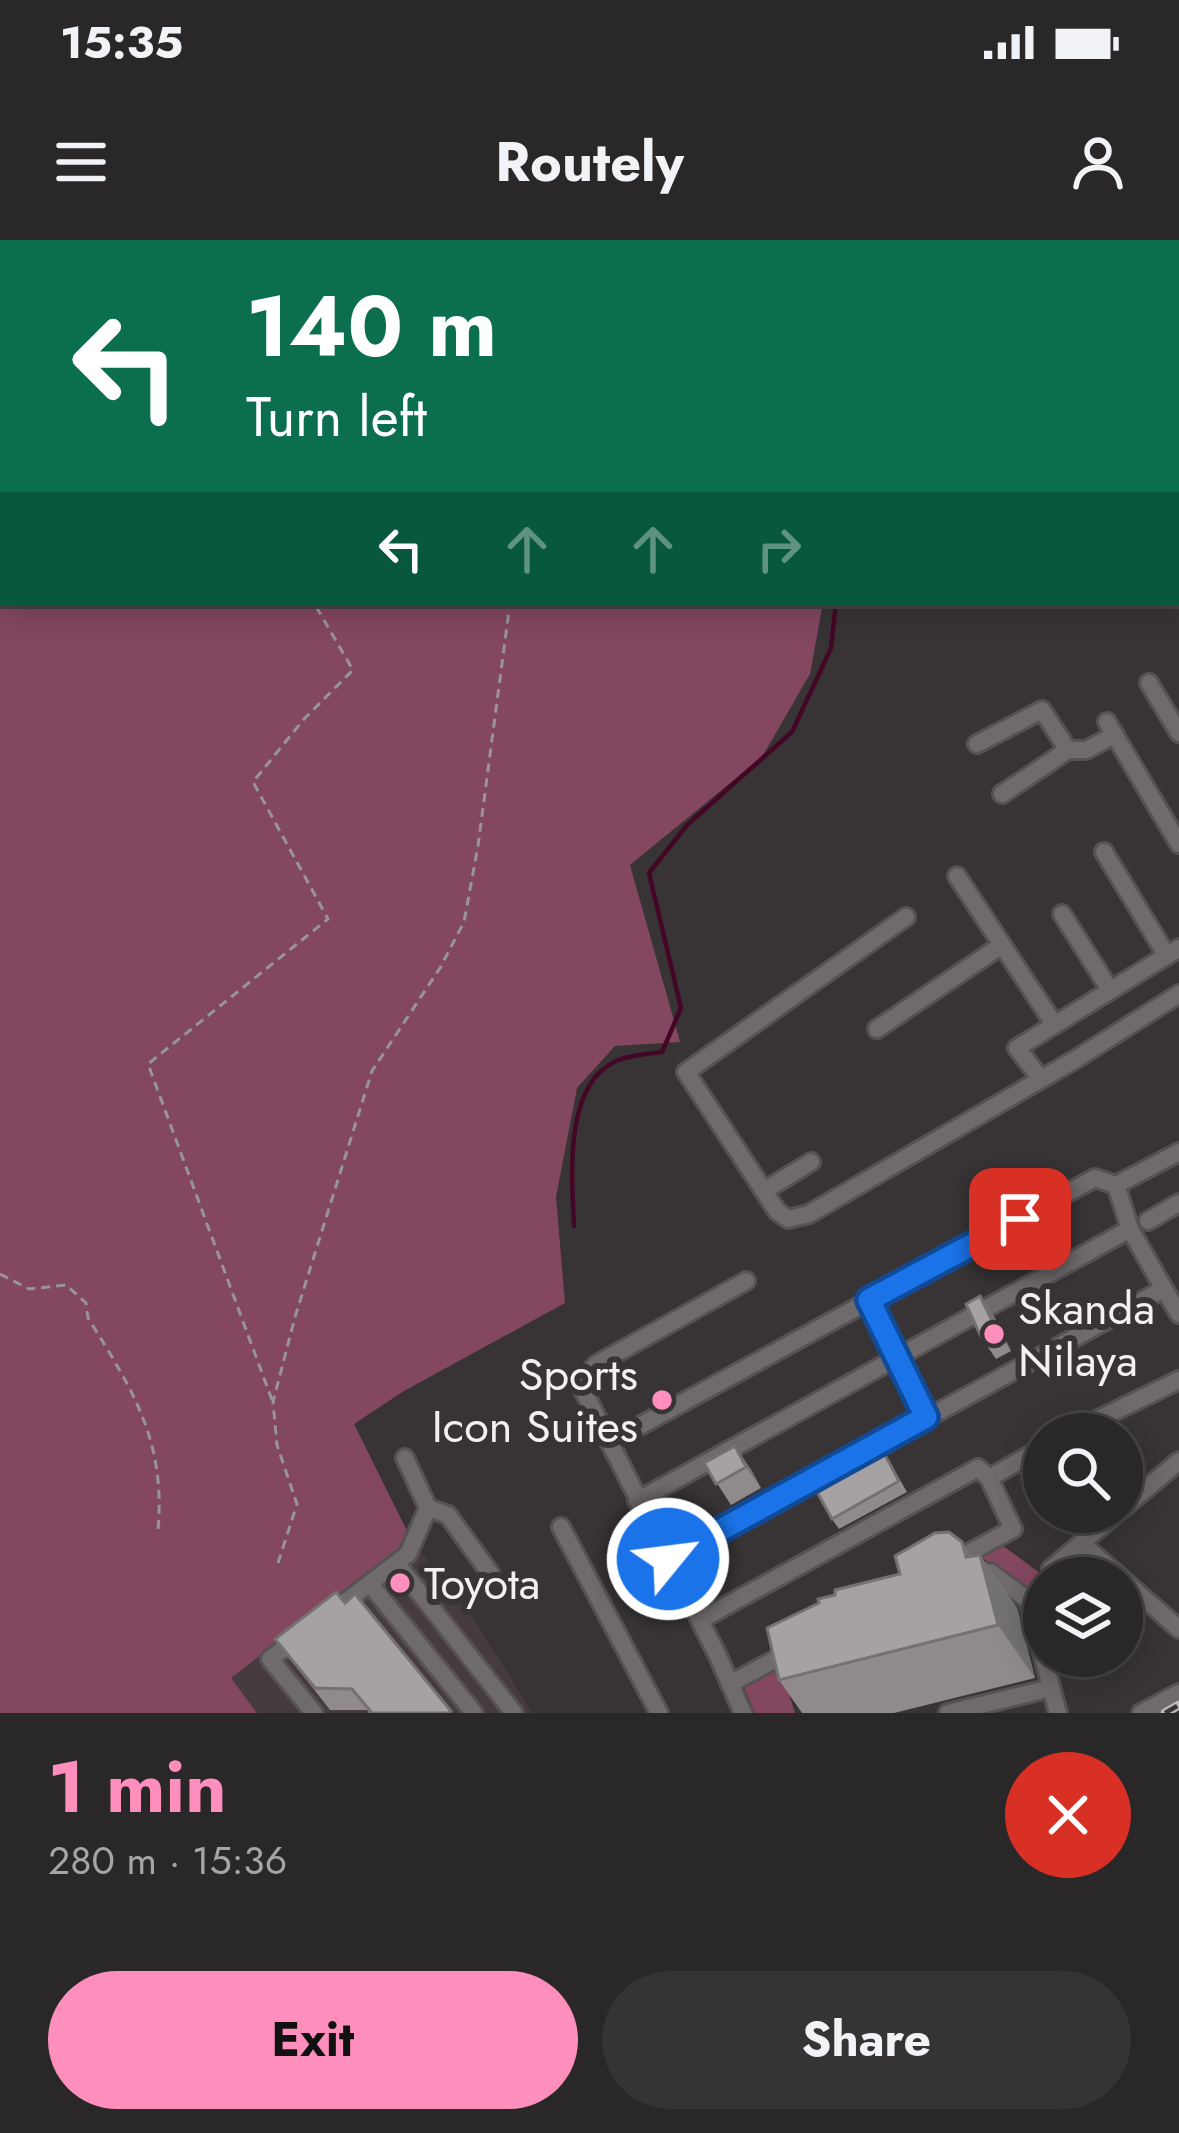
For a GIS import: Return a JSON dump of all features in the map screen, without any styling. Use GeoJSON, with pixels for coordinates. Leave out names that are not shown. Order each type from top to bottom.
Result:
{"type":"FeatureCollection","features":[{"type":"Feature","properties":{"kind":"street"},"geometry":{"type":"LineString","coordinates":[[1149,683],[1179,733]]}},
{"type":"Feature","properties":{"kind":"street"},"geometry":{"type":"LineString","coordinates":[[977,744],[1042,710],[1068,750]]}},
{"type":"Feature","properties":{"kind":"street"},"geometry":{"type":"LineString","coordinates":[[1002,794],[1068,750],[1086,750],[1111,729],[1179,844]]}},
{"type":"Feature","properties":{"kind":"street"},"geometry":{"type":"LineString","coordinates":[[1041,1079],[1017,1048],[1173,952],[1104,852]]}},
{"type":"Feature","properties":{"kind":"street"},"geometry":{"type":"LineString","coordinates":[[957,877],[1054,1024]]}},
{"type":"Feature","properties":{"kind":"street"},"geometry":{"type":"LineString","coordinates":[[1062,914],[1110,990]]}},
{"type":"Feature","properties":{"kind":"street"},"geometry":{"type":"LineString","coordinates":[[906,916],[686,1072],[764,1191],[788,1219],[809,1214],[1179,994]]}},
{"type":"Feature","properties":{"kind":"street"},"geometry":{"type":"LineString","coordinates":[[878,1029],[1002,945]]}},
{"type":"Feature","properties":{"kind":"street"},"geometry":{"type":"LineString","coordinates":[[610,1442],[1095,1178],[1116,1185],[1179,1152]]}},
{"type":"Feature","properties":{"kind":"street"},"geometry":{"type":"LineString","coordinates":[[764,1191],[811,1162]]}},
{"type":"Feature","properties":{"kind":"street"},"geometry":{"type":"LineString","coordinates":[[1116,1185],[1130,1229],[1179,1314]]}},
{"type":"Feature","properties":{"kind":"street"},"geometry":{"type":"LineString","coordinates":[[1148,1221],[1179,1203]]}},
{"type":"Feature","properties":{"kind":"street"},"geometry":{"type":"LineString","coordinates":[[637,1501],[1130,1229]]}},
{"type":"Feature","properties":{"kind":"street"},"geometry":{"type":"LineString","coordinates":[[743,1713],[586,1399],[584,1377],[590,1369],[746,1281]]}},
{"type":"Feature","properties":{"kind":"street"},"geometry":{"type":"LineString","coordinates":[[668,1559],[1164,1289]]}},
{"type":"Feature","properties":{"kind":"street"},"geometry":{"type":"LineString","coordinates":[[869,1300],[926,1417]]}},
{"type":"Feature","properties":{"kind":"street"},"geometry":{"type":"LineString","coordinates":[[1111,1413],[1179,1380]]}},
{"type":"Feature","properties":{"kind":"street"},"geometry":{"type":"LineString","coordinates":[[405,1458],[428,1508],[448,1514],[490,1573]]}},
{"type":"Feature","properties":{"kind":"street"},"geometry":{"type":"LineString","coordinates":[[989,1478],[1023,1459]]}},
{"type":"Feature","properties":{"kind":"street"},"geometry":{"type":"LineString","coordinates":[[1143,1491],[1179,1461]]}},
{"type":"Feature","properties":{"kind":"street"},"geometry":{"type":"LineString","coordinates":[[700,1620],[978,1468],[989,1478],[1013,1528],[938,1580],[990,1572],[1028,1600],[1058,1713]]}},
{"type":"Feature","properties":{"kind":"street"},"geometry":{"type":"LineString","coordinates":[[314,1713],[271,1659],[397,1564],[407,1554],[428,1508]]}},
{"type":"Feature","properties":{"kind":"street"},"geometry":{"type":"LineString","coordinates":[[561,1527],[659,1713]]}},
{"type":"Feature","properties":{"kind":"street"},"geometry":{"type":"LineString","coordinates":[[1065,1557],[1093,1533]]}},
{"type":"Feature","properties":{"kind":"street"},"geometry":{"type":"LineString","coordinates":[[1081,1543],[1097,1557]]}},
{"type":"Feature","properties":{"kind":"street"},"geometry":{"type":"LineString","coordinates":[[397,1564],[514,1713]]}},
{"type":"Feature","properties":{"kind":"street"},"geometry":{"type":"LineString","coordinates":[[370,1584],[474,1713]]}},
{"type":"Feature","properties":{"kind":"street"},"geometry":{"type":"LineString","coordinates":[[1143,1597],[1179,1629]]}},
{"type":"Feature","properties":{"kind":"street"},"geometry":{"type":"LineString","coordinates":[[730,1684],[811,1640]]}},
{"type":"Feature","properties":{"kind":"street"},"geometry":{"type":"LineString","coordinates":[[948,1713],[1051,1688]]}},
{"type":"Feature","properties":{"kind":"street"},"geometry":{"type":"LineString","coordinates":[[1141,1713],[1179,1693]]}},
{"type":"Feature","properties":{"kind":"path"},"geometry":{"type":"LineString","coordinates":[[278,1563],[297,1504],[277,1445],[273,1402],[148,1064],[328,919],[253,782],[304,719],[353,670],[316,606]]}},
{"type":"Feature","properties":{"kind":"path"},"geometry":{"type":"LineString","coordinates":[[273,1402],[372,1071],[440,968],[464,922],[511,606]]}},
{"type":"Feature","properties":{"kind":"path"},"geometry":{"type":"LineString","coordinates":[[0,1274],[29,1289],[66,1285],[86,1303],[88,1318],[144,1412],[161,1498],[158,1531]]}},
{"type":"Feature","properties":{"kind":"shaded area"},"geometry":{"type":"Polygon","coordinates":[[[0,606],[822,606],[810,674],[762,757],[630,865],[680,1042],[615,1046],[577,1088],[556,1197],[565,1303],[404,1391],[354,1424],[411,1539],[231,1678],[257,1713],[0,1713],[0,606]]]}},
{"type":"Feature","properties":{"kind":"shaded area","name":"Toyota"},"geometry":{"type":"Polygon","coordinates":[[[411,1539],[479,1627],[532,1713],[257,1713],[231,1678],[411,1539]]]}},
{"type":"Feature","properties":{"kind":"shaded area"},"geometry":{"type":"Polygon","coordinates":[[[999,1543],[1023,1560],[1023,1588],[981,1557],[782,1671],[795,1713],[755,1713],[742,1682],[999,1543]]]}},
{"type":"Feature","properties":{"kind":"building"},"geometry":{"type":"Polygon","coordinates":[[[980,1296],[996,1329],[981,1337],[966,1304],[980,1296]]]}},
{"type":"Feature","properties":{"kind":"building"},"geometry":{"type":"Polygon","coordinates":[[[879,1444],[899,1481],[832,1519],[811,1481],[879,1444]]]}},
{"type":"Feature","properties":{"kind":"building"},"geometry":{"type":"Polygon","coordinates":[[[735,1446],[746,1467],[716,1484],[704,1463],[735,1446]]]}},
{"type":"Feature","properties":{"kind":"building"},"geometry":{"type":"Polygon","coordinates":[[[949,1532],[962,1542],[966,1557],[980,1555],[998,1625],[779,1680],[767,1628],[819,1603],[818,1599],[835,1595],[835,1590],[900,1574],[895,1556],[935,1533],[949,1532]]]}},
{"type":"Feature","properties":{"kind":"building"},"geometry":{"type":"Polygon","coordinates":[[[336,1592],[345,1603],[355,1594],[451,1711],[372,1713],[352,1689],[315,1688],[275,1639],[336,1592]]]}},
{"type":"Feature","properties":{"kind":"waterway"},"geometry":{"type":"LineString","coordinates":[[574,1226],[574,1134],[587,1090],[616,1061],[662,1052],[681,1008],[649,873],[687,825],[792,732],[831,648],[836,606]]}},
{"type":"Feature","properties":{"kind":"railway"},"geometry":{"type":"LineString","coordinates":[[1165,1713],[1179,1705]]}},
{"type":"Feature","properties":{"kind":"place","name":"Skanda Nilaya"},"geometry":{"type":"Point","coordinates":[994,1334]}},
{"type":"Feature","properties":{"kind":"place","name":"Sports Icon Suites"},"geometry":{"type":"Point","coordinates":[662,1400]}},
{"type":"Feature","properties":{"kind":"place","name":"Toyota"},"geometry":{"type":"Point","coordinates":[400,1583]}},
{"type":"Feature","properties":{"kind":"route"},"geometry":{"type":"LineString","coordinates":[[668,1559],[926,1417],[869,1300],[1020,1219]]}}]}
